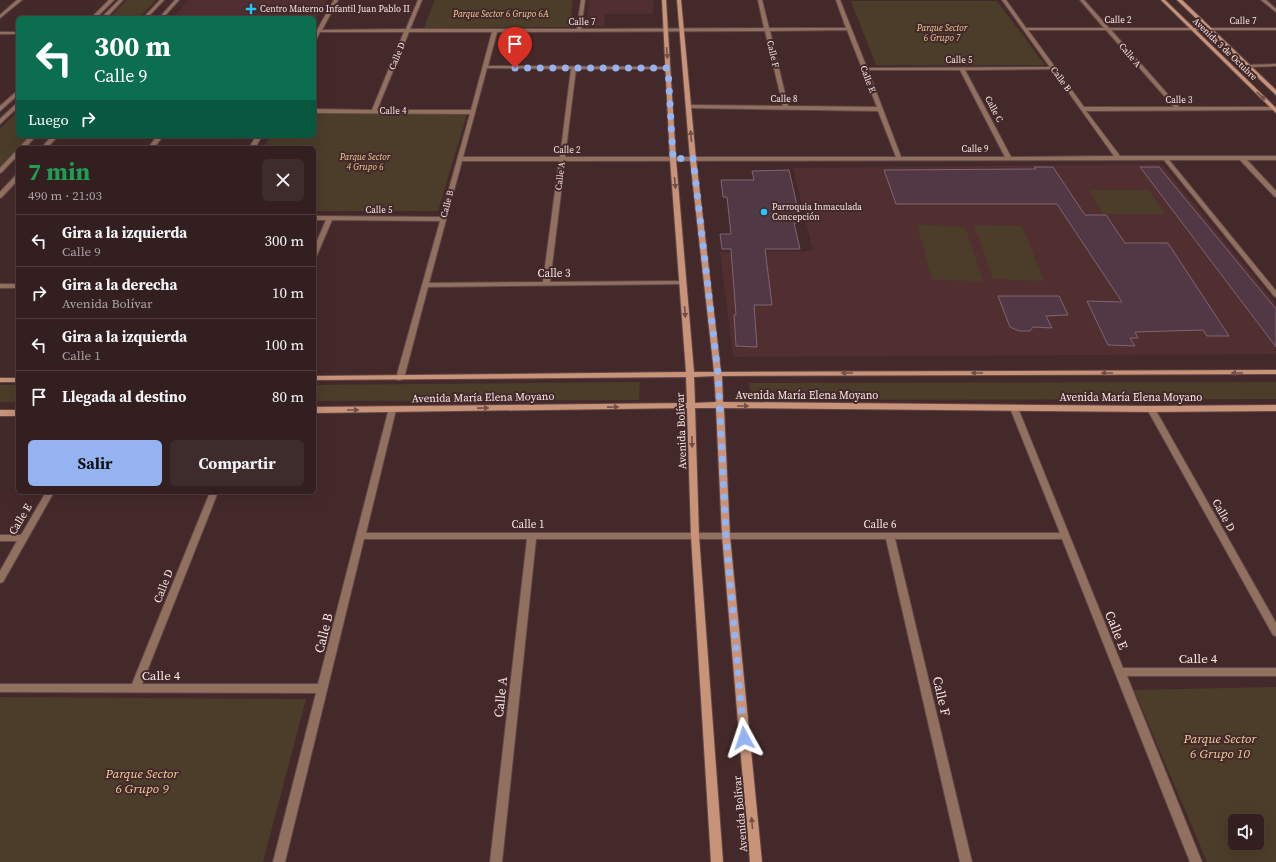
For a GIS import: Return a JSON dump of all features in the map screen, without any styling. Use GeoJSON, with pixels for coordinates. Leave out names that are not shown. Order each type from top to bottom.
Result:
{"type":"FeatureCollection","features":[{"type":"Feature","properties":{"kind":"street"},"geometry":{"type":"LineString","coordinates":[[0,17],[20,0]]}},
{"type":"Feature","properties":{"kind":"street"},"geometry":{"type":"LineString","coordinates":[[95,16],[112,0]]}},
{"type":"Feature","properties":{"kind":"street"},"geometry":{"type":"LineString","coordinates":[[105,16],[121,0]]}},
{"type":"Feature","properties":{"kind":"street"},"geometry":{"type":"LineString","coordinates":[[147,16],[162,0]]}},
{"type":"Feature","properties":{"kind":"street"},"geometry":{"type":"LineString","coordinates":[[163,16],[177,0]]}},
{"type":"Feature","properties":{"kind":"street"},"geometry":{"type":"LineString","coordinates":[[316,31],[336,0]]}},
{"type":"Feature","properties":{"kind":"street","name":"Calle D"},"geometry":{"type":"LineString","coordinates":[[374,111],[420,0]]}},
{"type":"Feature","properties":{"kind":"street"},"geometry":{"type":"LineString","coordinates":[[579,30],[583,0]]}},
{"type":"Feature","properties":{"kind":"street","name":"Avenida Bolívar"},"geometry":{"type":"LineString","coordinates":[[664,0],[673,159],[690,374],[695,536],[717,862]]}},
{"type":"Feature","properties":{"kind":"street","name":"Avenida Bolívar"},"geometry":{"type":"LineString","coordinates":[[679,0],[693,158],[718,374],[726,536],[756,862]]}},
{"type":"Feature","properties":{"kind":"street","name":"Calle F"},"geometry":{"type":"LineString","coordinates":[[760,0],[786,108]]}},
{"type":"Feature","properties":{"kind":"street","name":"Calle E"},"geometry":{"type":"LineString","coordinates":[[838,0],[899,158]]}},
{"type":"Feature","properties":{"kind":"street","name":"Calle B"},"geometry":{"type":"LineString","coordinates":[[1004,0],[1118,158]]}},
{"type":"Feature","properties":{"kind":"street","name":"Calle A"},"geometry":{"type":"LineString","coordinates":[[1082,0],[1178,109]]}},
{"type":"Feature","properties":{"kind":"street","name":"Avenida 3 de Octubre"},"geometry":{"type":"LineString","coordinates":[[1163,0],[1275,110]]}},
{"type":"Feature","properties":{"kind":"street","name":"Avenida 3 de Octubre"},"geometry":{"type":"LineString","coordinates":[[1179,0],[1276,93]]}},
{"type":"Feature","properties":{"kind":"street"},"geometry":{"type":"LineString","coordinates":[[1263,0],[1276,11]]}},
{"type":"Feature","properties":{"kind":"street","name":"Calle 2"},"geometry":{"type":"LineString","coordinates":[[1025,29],[1210,29]]}},
{"type":"Feature","properties":{"kind":"street","name":"Calle 7"},"geometry":{"type":"LineString","coordinates":[[1210,29],[1276,29]]}},
{"type":"Feature","properties":{"kind":"street","name":"Calle 7"},"geometry":{"type":"LineString","coordinates":[[316,31],[849,30]]}},
{"type":"Feature","properties":{"kind":"street","name":"Calle B"},"geometry":{"type":"LineString","coordinates":[[400,378],[495,31]]}},
{"type":"Feature","properties":{"kind":"street"},"geometry":{"type":"LineString","coordinates":[[0,33],[16,33]]}},
{"type":"Feature","properties":{"kind":"street"},"geometry":{"type":"LineString","coordinates":[[1247,66],[1276,66]]}},
{"type":"Feature","properties":{"kind":"street"},"geometry":{"type":"LineString","coordinates":[[485,68],[668,68]]}},
{"type":"Feature","properties":{"kind":"street","name":"Calle A"},"geometry":{"type":"LineString","coordinates":[[546,284],[574,68]]}},
{"type":"Feature","properties":{"kind":"street","name":"Calle 5"},"geometry":{"type":"LineString","coordinates":[[864,69],[1053,68]]}},
{"type":"Feature","properties":{"kind":"street","name":"Calle C"},"geometry":{"type":"LineString","coordinates":[[962,69],[1009,158]]}},
{"type":"Feature","properties":{"kind":"street"},"geometry":{"type":"LineString","coordinates":[[0,109],[16,94]]}},
{"type":"Feature","properties":{"kind":"street"},"geometry":{"type":"LineString","coordinates":[[0,122],[16,106]]}},
{"type":"Feature","properties":{"kind":"street","name":"Calle 8"},"geometry":{"type":"LineString","coordinates":[[689,107],[880,109]]}},
{"type":"Feature","properties":{"kind":"street","name":"Calle 3"},"geometry":{"type":"LineString","coordinates":[[1083,109],[1275,110]]}},
{"type":"Feature","properties":{"kind":"street","name":"Calle 4"},"geometry":{"type":"LineString","coordinates":[[316,111],[473,112]]}},
{"type":"Feature","properties":{"kind":"street"},"geometry":{"type":"LineString","coordinates":[[24,146],[31,138]]}},
{"type":"Feature","properties":{"kind":"street"},"geometry":{"type":"LineString","coordinates":[[46,146],[52,138]]}},
{"type":"Feature","properties":{"kind":"street"},"geometry":{"type":"LineString","coordinates":[[0,171],[16,154]]}},
{"type":"Feature","properties":{"kind":"street"},"geometry":{"type":"LineString","coordinates":[[1165,158],[1276,295]]}},
{"type":"Feature","properties":{"kind":"street"},"geometry":{"type":"LineString","coordinates":[[1242,158],[1276,195]]}},
{"type":"Feature","properties":{"kind":"street","name":"Calle 9"},"geometry":{"type":"LineString","coordinates":[[673,159],[1276,158]]}},
{"type":"Feature","properties":{"kind":"street","name":"Calle 2"},"geometry":{"type":"LineString","coordinates":[[460,159],[673,159]]}},
{"type":"Feature","properties":{"kind":"street"},"geometry":{"type":"LineString","coordinates":[[0,196],[16,178]]}},
{"type":"Feature","properties":{"kind":"street","name":"Calle 5"},"geometry":{"type":"LineString","coordinates":[[316,218],[444,219]]}},
{"type":"Feature","properties":{"kind":"street"},"geometry":{"type":"LineString","coordinates":[[316,250],[330,218]]}},
{"type":"Feature","properties":{"kind":"street","name":"Calle 3"},"geometry":{"type":"LineString","coordinates":[[425,285],[683,283]]}},
{"type":"Feature","properties":{"kind":"street"},"geometry":{"type":"LineString","coordinates":[[0,286],[16,286]]}},
{"type":"Feature","properties":{"kind":"street","name":"Avenida María Elena Moyano"},"geometry":{"type":"LineString","coordinates":[[316,378],[690,374],[1276,372]]}},
{"type":"Feature","properties":{"kind":"street"},"geometry":{"type":"LineString","coordinates":[[0,380],[16,380]]}},
{"type":"Feature","properties":{"kind":"street","name":"Avenida María Elena Moyano"},"geometry":{"type":"LineString","coordinates":[[316,410],[691,406],[1151,409],[1276,408]]}},
{"type":"Feature","properties":{"kind":"street","name":"Calle E"},"geometry":{"type":"LineString","coordinates":[[1014,408],[1196,862]]}},
{"type":"Feature","properties":{"kind":"street","name":"Calle D"},"geometry":{"type":"LineString","coordinates":[[1151,409],[1276,632]]}},
{"type":"Feature","properties":{"kind":"street","name":"Calle B"},"geometry":{"type":"LineString","coordinates":[[279,862],[392,410]]}},
{"type":"Feature","properties":{"kind":"street"},"geometry":{"type":"LineString","coordinates":[[0,413],[16,413]]}},
{"type":"Feature","properties":{"kind":"street","name":"Calle E"},"geometry":{"type":"LineString","coordinates":[[0,579],[49,494]]}},
{"type":"Feature","properties":{"kind":"street","name":"Calle D"},"geometry":{"type":"LineString","coordinates":[[135,689],[213,494]]}},
{"type":"Feature","properties":{"kind":"street","name":"Calle 1"},"geometry":{"type":"LineString","coordinates":[[360,536],[695,536]]}},
{"type":"Feature","properties":{"kind":"street","name":"Calle A"},"geometry":{"type":"LineString","coordinates":[[496,862],[532,536]]}},
{"type":"Feature","properties":{"kind":"street","name":"Calle 6"},"geometry":{"type":"LineString","coordinates":[[695,536],[1065,536]]}},
{"type":"Feature","properties":{"kind":"street","name":"Calle F"},"geometry":{"type":"LineString","coordinates":[[890,536],[966,862]]}},
{"type":"Feature","properties":{"kind":"street"},"geometry":{"type":"LineString","coordinates":[[0,538],[23,538]]}},
{"type":"Feature","properties":{"kind":"street","name":"Calle 4"},"geometry":{"type":"LineString","coordinates":[[1120,672],[1276,672]]}},
{"type":"Feature","properties":{"kind":"street","name":"Calle 4"},"geometry":{"type":"LineString","coordinates":[[0,688],[322,689]]}},
{"type":"Feature","properties":{"kind":"shaded area","name":"Centro Materno Infantil Juan Pablo II"},"geometry":{"type":"Polygon","coordinates":[[[188,0],[328,0],[316,19],[316,16],[175,16],[188,0]]]}},
{"type":"Feature","properties":{"kind":"shaded area"},"geometry":{"type":"Polygon","coordinates":[[[589,0],[653,0],[653,14],[605,14],[604,26],[587,26],[589,0]]]}},
{"type":"Feature","properties":{"kind":"shaded area"},"geometry":{"type":"Polygon","coordinates":[[[1157,164],[1163,166],[1276,304],[1276,354],[733,357],[720,252],[813,251],[793,168],[1157,164]]]}},
{"type":"Feature","properties":{"kind":"green space"},"geometry":{"type":"Polygon","coordinates":[[[127,0],[156,0],[141,16],[111,16],[127,0]]]}},
{"type":"Feature","properties":{"kind":"green space","name":"Parque Sector 6 Grupo 6A"},"geometry":{"type":"Polygon","coordinates":[[[435,0],[573,0],[570,27],[424,28],[435,0]]]}},
{"type":"Feature","properties":{"kind":"green space","name":"Parque Sector 6 Grupo 7"},"geometry":{"type":"Polygon","coordinates":[[[851,1],[997,1],[1045,65],[876,65],[851,1]]]}},
{"type":"Feature","properties":{"kind":"green space"},"geometry":{"type":"Polygon","coordinates":[[[16,113],[16,138],[28,138],[21,146],[16,146],[16,151],[0,169],[0,129],[16,113]]]}},
{"type":"Feature","properties":{"kind":"green space","name":"Parque Sector 4 Grupo 6"},"geometry":{"type":"Polygon","coordinates":[[[316,114],[467,114],[438,211],[316,211],[316,146],[264,146],[269,138],[316,138],[316,114]]]}},
{"type":"Feature","properties":{"kind":"green space"},"geometry":{"type":"Polygon","coordinates":[[[1089,190],[1149,190],[1165,214],[1103,214],[1089,190]]]}},
{"type":"Feature","properties":{"kind":"green space"},"geometry":{"type":"Polygon","coordinates":[[[917,225],[965,227],[983,281],[932,280],[917,225]]]}},
{"type":"Feature","properties":{"kind":"green space"},"geometry":{"type":"Polygon","coordinates":[[[974,225],[1022,226],[1044,281],[993,279],[974,225]]]}},
{"type":"Feature","properties":{"kind":"green space"},"geometry":{"type":"Polygon","coordinates":[[[640,382],[639,400],[316,401],[316,385],[640,382]]]}},
{"type":"Feature","properties":{"kind":"green space"},"geometry":{"type":"Polygon","coordinates":[[[1276,382],[1276,399],[751,400],[749,383],[1276,382]]]}},
{"type":"Feature","properties":{"kind":"green space"},"geometry":{"type":"Polygon","coordinates":[[[0,385],[16,385],[16,402],[0,402],[0,385]]]}},
{"type":"Feature","properties":{"kind":"green space","name":"Parque Sector 6 Grupo 10"},"geometry":{"type":"Polygon","coordinates":[[[1276,687],[1276,862],[1207,862],[1134,690],[1276,687]]]}},
{"type":"Feature","properties":{"kind":"green space","name":"Parque Sector 6 Grupo 9"},"geometry":{"type":"Polygon","coordinates":[[[0,697],[306,699],[263,862],[0,862],[0,697]]]}},
{"type":"Feature","properties":{"kind":"building"},"geometry":{"type":"Polygon","coordinates":[[[1034,167],[1053,167],[1085,215],[1106,215],[1125,243],[1168,243],[1229,336],[1207,336],[1203,330],[1135,332],[1138,338],[1130,338],[1135,346],[1108,345],[1087,301],[1122,302],[1057,204],[896,204],[884,170],[1036,169],[1034,167]]]}},
{"type":"Feature","properties":{"kind":"building"},"geometry":{"type":"Polygon","coordinates":[[[1140,167],[1159,167],[1276,309],[1276,347],[1140,167]]]}},
{"type":"Feature","properties":{"kind":"building"},"geometry":{"type":"Polygon","coordinates":[[[789,170],[801,223],[794,223],[800,249],[765,249],[772,305],[754,305],[757,347],[736,346],[734,315],[736,315],[731,249],[722,249],[720,234],[731,234],[727,197],[723,197],[721,180],[754,180],[752,171],[789,170]]]}},
{"type":"Feature","properties":{"kind":"building"},"geometry":{"type":"Polygon","coordinates":[[[998,296],[1059,296],[1068,315],[1046,316],[1052,328],[1033,327],[1030,331],[1019,331],[1010,327],[998,296]]]}},
{"type":"Feature","properties":{"kind":"place","name":"Centro Materno Infantil Juan Pablo II"},"geometry":{"type":"Point","coordinates":[251,9]}},
{"type":"Feature","properties":{"kind":"place","name":"Parroquia Inmaculada Concepción"},"geometry":{"type":"Point","coordinates":[764,212]}},
{"type":"Feature","properties":{"kind":"route"},"geometry":{"type":"LineString","coordinates":[[515,68],[668,68],[673,159],[693,158],[716,356],[726,536],[744,738]]}}]}
